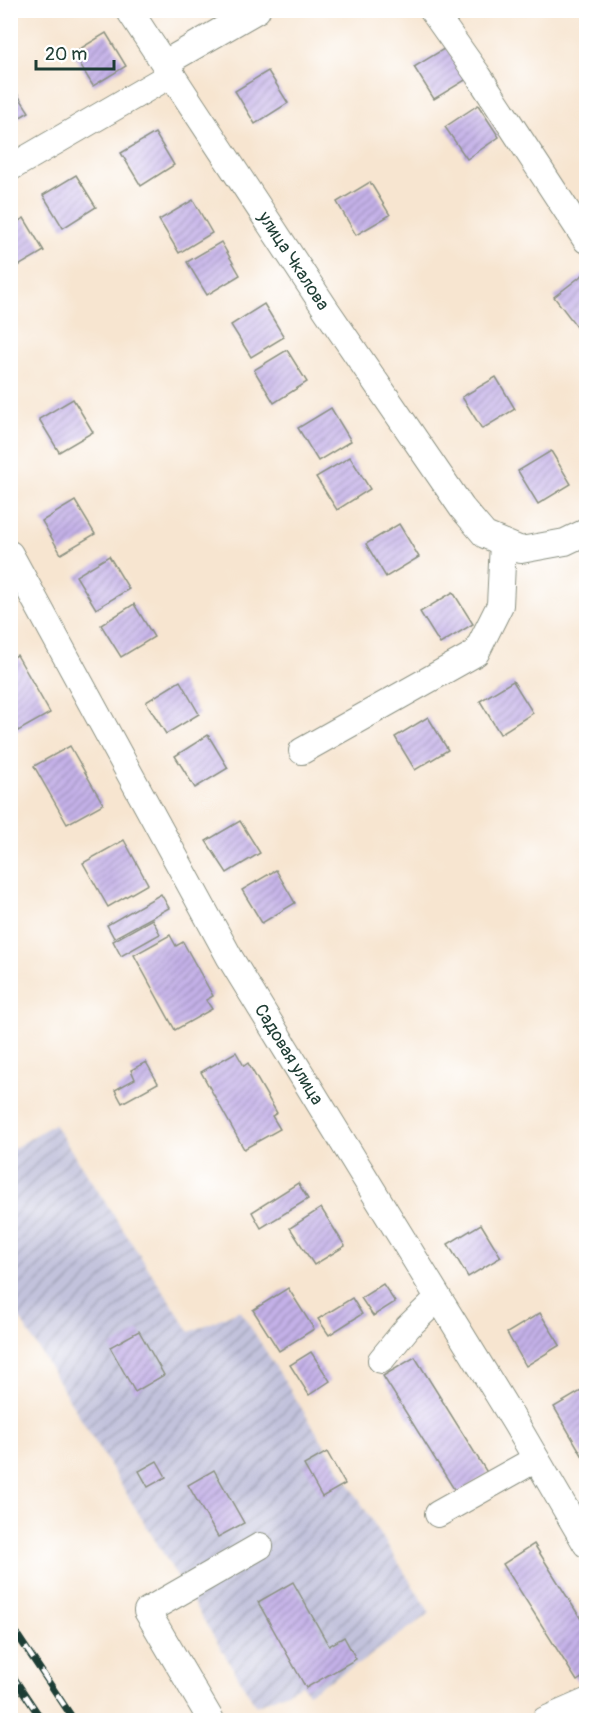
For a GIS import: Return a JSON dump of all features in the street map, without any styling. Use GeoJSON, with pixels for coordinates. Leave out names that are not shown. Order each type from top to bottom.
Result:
{"type":"FeatureCollection","features":[{"type":"Feature","properties":{"kind":"street","name":"улица Чкалова"},"geometry":{"type":"LineString","coordinates":[[129,10],[327,311],[462,507],[485,535],[503,543]]}},
{"type":"Feature","properties":{"kind":"street"},"geometry":{"type":"LineString","coordinates":[[10,168],[257,10]]}},
{"type":"Feature","properties":{"kind":"street"},"geometry":{"type":"LineString","coordinates":[[432,10],[478,75],[586,240]]}},
{"type":"Feature","properties":{"kind":"street"},"geometry":{"type":"LineString","coordinates":[[302,750],[476,652],[500,605],[503,543],[521,550],[564,542],[586,532]]}},
{"type":"Feature","properties":{"kind":"street","name":"Садовая улица"},"geometry":{"type":"LineString","coordinates":[[10,554],[230,958],[586,1544]]}},
{"type":"Feature","properties":{"kind":"street"},"geometry":{"type":"LineString","coordinates":[[381,1360],[408,1327],[438,1298]]}},
{"type":"Feature","properties":{"kind":"street"},"geometry":{"type":"LineString","coordinates":[[438,1514],[536,1459]]}},
{"type":"Feature","properties":{"kind":"street"},"geometry":{"type":"LineString","coordinates":[[211,1720],[147,1611],[260,1546]]}},
{"type":"Feature","properties":{"kind":"street"},"geometry":{"type":"LineString","coordinates":[[545,1720],[586,1702]]}},
{"type":"Feature","properties":{"kind":"shaded area"},"geometry":{"type":"Polygon","coordinates":[[[54,1124],[190,1332],[240,1310],[430,1613],[360,1663],[308,1693],[302,1685],[256,1706],[11,1304],[11,1150],[54,1124]]]}},
{"type":"Feature","properties":{"kind":"building"},"geometry":{"type":"Polygon","coordinates":[[[106,33],[126,66],[93,86],[73,53],[106,33]]]}},
{"type":"Feature","properties":{"kind":"building"},"geometry":{"type":"Polygon","coordinates":[[[447,47],[467,79],[434,99],[414,67],[447,47]]]}},
{"type":"Feature","properties":{"kind":"building"},"geometry":{"type":"Polygon","coordinates":[[[268,71],[288,103],[255,124],[235,91],[268,71]]]}},
{"type":"Feature","properties":{"kind":"building"},"geometry":{"type":"Polygon","coordinates":[[[10,83],[29,112],[10,123],[10,83]]]}},
{"type":"Feature","properties":{"kind":"building"},"geometry":{"type":"Polygon","coordinates":[[[478,105],[499,137],[467,159],[445,127],[478,105]]]}},
{"type":"Feature","properties":{"kind":"building"},"geometry":{"type":"Polygon","coordinates":[[[155,133],[174,165],[141,186],[121,153],[155,133]]]}},
{"type":"Feature","properties":{"kind":"building"},"geometry":{"type":"Polygon","coordinates":[[[76,175],[96,207],[63,228],[43,195],[76,175]]]}},
{"type":"Feature","properties":{"kind":"building"},"geometry":{"type":"Polygon","coordinates":[[[370,182],[390,215],[356,235],[337,202],[370,182]]]}},
{"type":"Feature","properties":{"kind":"building"},"geometry":{"type":"Polygon","coordinates":[[[193,200],[212,233],[179,253],[159,220],[193,200]]]}},
{"type":"Feature","properties":{"kind":"building"},"geometry":{"type":"Polygon","coordinates":[[[24,218],[44,251],[10,271],[10,226],[24,218]]]}},
{"type":"Feature","properties":{"kind":"building"},"geometry":{"type":"Polygon","coordinates":[[[221,242],[240,275],[207,295],[187,262],[221,242]]]}},
{"type":"Feature","properties":{"kind":"building"},"geometry":{"type":"Polygon","coordinates":[[[585,273],[586,320],[577,327],[554,297],[585,273]]]}},
{"type":"Feature","properties":{"kind":"building"},"geometry":{"type":"Polygon","coordinates":[[[264,304],[284,337],[251,357],[231,325],[264,304]]]}},
{"type":"Feature","properties":{"kind":"building"},"geometry":{"type":"Polygon","coordinates":[[[287,350],[307,382],[274,403],[254,370],[287,350]]]}},
{"type":"Feature","properties":{"kind":"building"},"geometry":{"type":"Polygon","coordinates":[[[496,377],[515,409],[482,429],[462,397],[496,377]]]}},
{"type":"Feature","properties":{"kind":"building"},"geometry":{"type":"Polygon","coordinates":[[[73,399],[93,432],[59,452],[39,419],[73,399]]]}},
{"type":"Feature","properties":{"kind":"building"},"geometry":{"type":"Polygon","coordinates":[[[331,408],[351,441],[318,461],[298,428],[331,408]]]}},
{"type":"Feature","properties":{"kind":"building"},"geometry":{"type":"Polygon","coordinates":[[[551,451],[571,484],[538,504],[518,471],[551,451]]]}},
{"type":"Feature","properties":{"kind":"building"},"geometry":{"type":"Polygon","coordinates":[[[350,457],[370,489],[337,510],[316,477],[350,457]]]}},
{"type":"Feature","properties":{"kind":"building"},"geometry":{"type":"Polygon","coordinates":[[[75,501],[95,534],[61,554],[42,521],[75,501]]]}},
{"type":"Feature","properties":{"kind":"building"},"geometry":{"type":"Polygon","coordinates":[[[399,524],[419,557],[386,577],[366,544],[399,524]]]}},
{"type":"Feature","properties":{"kind":"building"},"geometry":{"type":"Polygon","coordinates":[[[109,556],[129,589],[96,609],[76,576],[109,556]]]}},
{"type":"Feature","properties":{"kind":"building"},"geometry":{"type":"Polygon","coordinates":[[[453,592],[473,624],[440,644],[420,612],[453,592]]]}},
{"type":"Feature","properties":{"kind":"building"},"geometry":{"type":"Polygon","coordinates":[[[134,604],[154,637],[121,657],[101,625],[134,604]]]}},
{"type":"Feature","properties":{"kind":"building"},"geometry":{"type":"Polygon","coordinates":[[[17,655],[50,713],[18,731],[10,718],[10,659],[17,655]]]}},
{"type":"Feature","properties":{"kind":"building"},"geometry":{"type":"Polygon","coordinates":[[[180,681],[199,714],[166,734],[146,702],[180,681]]]}},
{"type":"Feature","properties":{"kind":"building"},"geometry":{"type":"Polygon","coordinates":[[[513,681],[533,713],[500,734],[480,701],[513,681]]]}},
{"type":"Feature","properties":{"kind":"building"},"geometry":{"type":"Polygon","coordinates":[[[428,717],[448,750],[415,770],[395,737],[428,717]]]}},
{"type":"Feature","properties":{"kind":"building"},"geometry":{"type":"Polygon","coordinates":[[[208,735],[228,768],[195,788],[175,756],[208,735]]]}},
{"type":"Feature","properties":{"kind":"building"},"geometry":{"type":"Polygon","coordinates":[[[70,746],[103,804],[67,824],[34,766],[70,746]]]}},
{"type":"Feature","properties":{"kind":"building"},"geometry":{"type":"Polygon","coordinates":[[[240,821],[260,853],[227,873],[206,841],[240,821]]]}},
{"type":"Feature","properties":{"kind":"building"},"geometry":{"type":"Polygon","coordinates":[[[124,840],[148,884],[108,907],[83,863],[124,840]]]}},
{"type":"Feature","properties":{"kind":"building"},"geometry":{"type":"Polygon","coordinates":[[[276,870],[295,903],[262,923],[242,890],[276,870]]]}},
{"type":"Feature","properties":{"kind":"building"},"geometry":{"type":"Polygon","coordinates":[[[161,894],[169,908],[114,938],[107,925],[161,894]]]}},
{"type":"Feature","properties":{"kind":"building"},"geometry":{"type":"Polygon","coordinates":[[[152,919],[160,934],[121,956],[113,941],[152,919]]]}},
{"type":"Feature","properties":{"kind":"building"},"geometry":{"type":"Polygon","coordinates":[[[170,935],[176,946],[183,942],[213,996],[206,1000],[212,1009],[175,1030],[134,955],[170,935]]]}},
{"type":"Feature","properties":{"kind":"building"},"geometry":{"type":"Polygon","coordinates":[[[236,1052],[244,1066],[248,1063],[277,1113],[272,1116],[280,1129],[244,1149],[201,1072],[236,1052]]]}},
{"type":"Feature","properties":{"kind":"building"},"geometry":{"type":"Polygon","coordinates":[[[146,1062],[158,1083],[122,1103],[115,1090],[135,1079],[131,1070],[146,1062]]]}},
{"type":"Feature","properties":{"kind":"building"},"geometry":{"type":"Polygon","coordinates":[[[298,1183],[308,1199],[261,1228],[252,1212],[298,1183]]]}},
{"type":"Feature","properties":{"kind":"building"},"geometry":{"type":"Polygon","coordinates":[[[321,1208],[345,1246],[314,1265],[290,1228],[321,1208]]]}},
{"type":"Feature","properties":{"kind":"building"},"geometry":{"type":"Polygon","coordinates":[[[481,1224],[501,1257],[468,1277],[448,1244],[481,1224]]]}},
{"type":"Feature","properties":{"kind":"building"},"geometry":{"type":"Polygon","coordinates":[[[383,1284],[395,1302],[373,1316],[361,1298],[383,1284]]]}},
{"type":"Feature","properties":{"kind":"building"},"geometry":{"type":"Polygon","coordinates":[[[288,1288],[314,1329],[279,1351],[253,1310],[288,1288]]]}},
{"type":"Feature","properties":{"kind":"building"},"geometry":{"type":"Polygon","coordinates":[[[352,1298],[362,1314],[329,1335],[318,1319],[352,1298]]]}},
{"type":"Feature","properties":{"kind":"building"},"geometry":{"type":"Polygon","coordinates":[[[540,1313],[560,1345],[526,1366],[507,1333],[540,1313]]]}},
{"type":"Feature","properties":{"kind":"building"},"geometry":{"type":"Polygon","coordinates":[[[139,1331],[164,1375],[135,1392],[110,1347],[139,1331]]]}},
{"type":"Feature","properties":{"kind":"building"},"geometry":{"type":"Polygon","coordinates":[[[311,1352],[330,1381],[309,1395],[290,1365],[311,1352]]]}},
{"type":"Feature","properties":{"kind":"building"},"geometry":{"type":"Polygon","coordinates":[[[415,1357],[488,1474],[457,1494],[383,1376],[415,1357]]]}},
{"type":"Feature","properties":{"kind":"building"},"geometry":{"type":"Polygon","coordinates":[[[586,1388],[586,1462],[554,1407],[586,1388]]]}},
{"type":"Feature","properties":{"kind":"building"},"geometry":{"type":"Polygon","coordinates":[[[327,1452],[345,1484],[322,1497],[304,1465],[327,1452]]]}},
{"type":"Feature","properties":{"kind":"building"},"geometry":{"type":"Polygon","coordinates":[[[157,1461],[166,1477],[148,1487],[139,1471],[157,1461]]]}},
{"type":"Feature","properties":{"kind":"building"},"geometry":{"type":"Polygon","coordinates":[[[214,1470],[244,1523],[218,1537],[188,1485],[214,1470]]]}},
{"type":"Feature","properties":{"kind":"building"},"geometry":{"type":"Polygon","coordinates":[[[534,1544],[586,1627],[586,1675],[577,1681],[503,1564],[534,1544]]]}},
{"type":"Feature","properties":{"kind":"building"},"geometry":{"type":"Polygon","coordinates":[[[293,1582],[329,1646],[344,1637],[356,1659],[306,1688],[258,1602],[293,1582]]]}},
{"type":"Feature","properties":{"kind":"railway"},"geometry":{"type":"LineString","coordinates":[[10,1624],[74,1720]]}},
{"type":"Feature","properties":{"kind":"railway"},"geometry":{"type":"LineString","coordinates":[[10,1672],[42,1720]]}}]}
